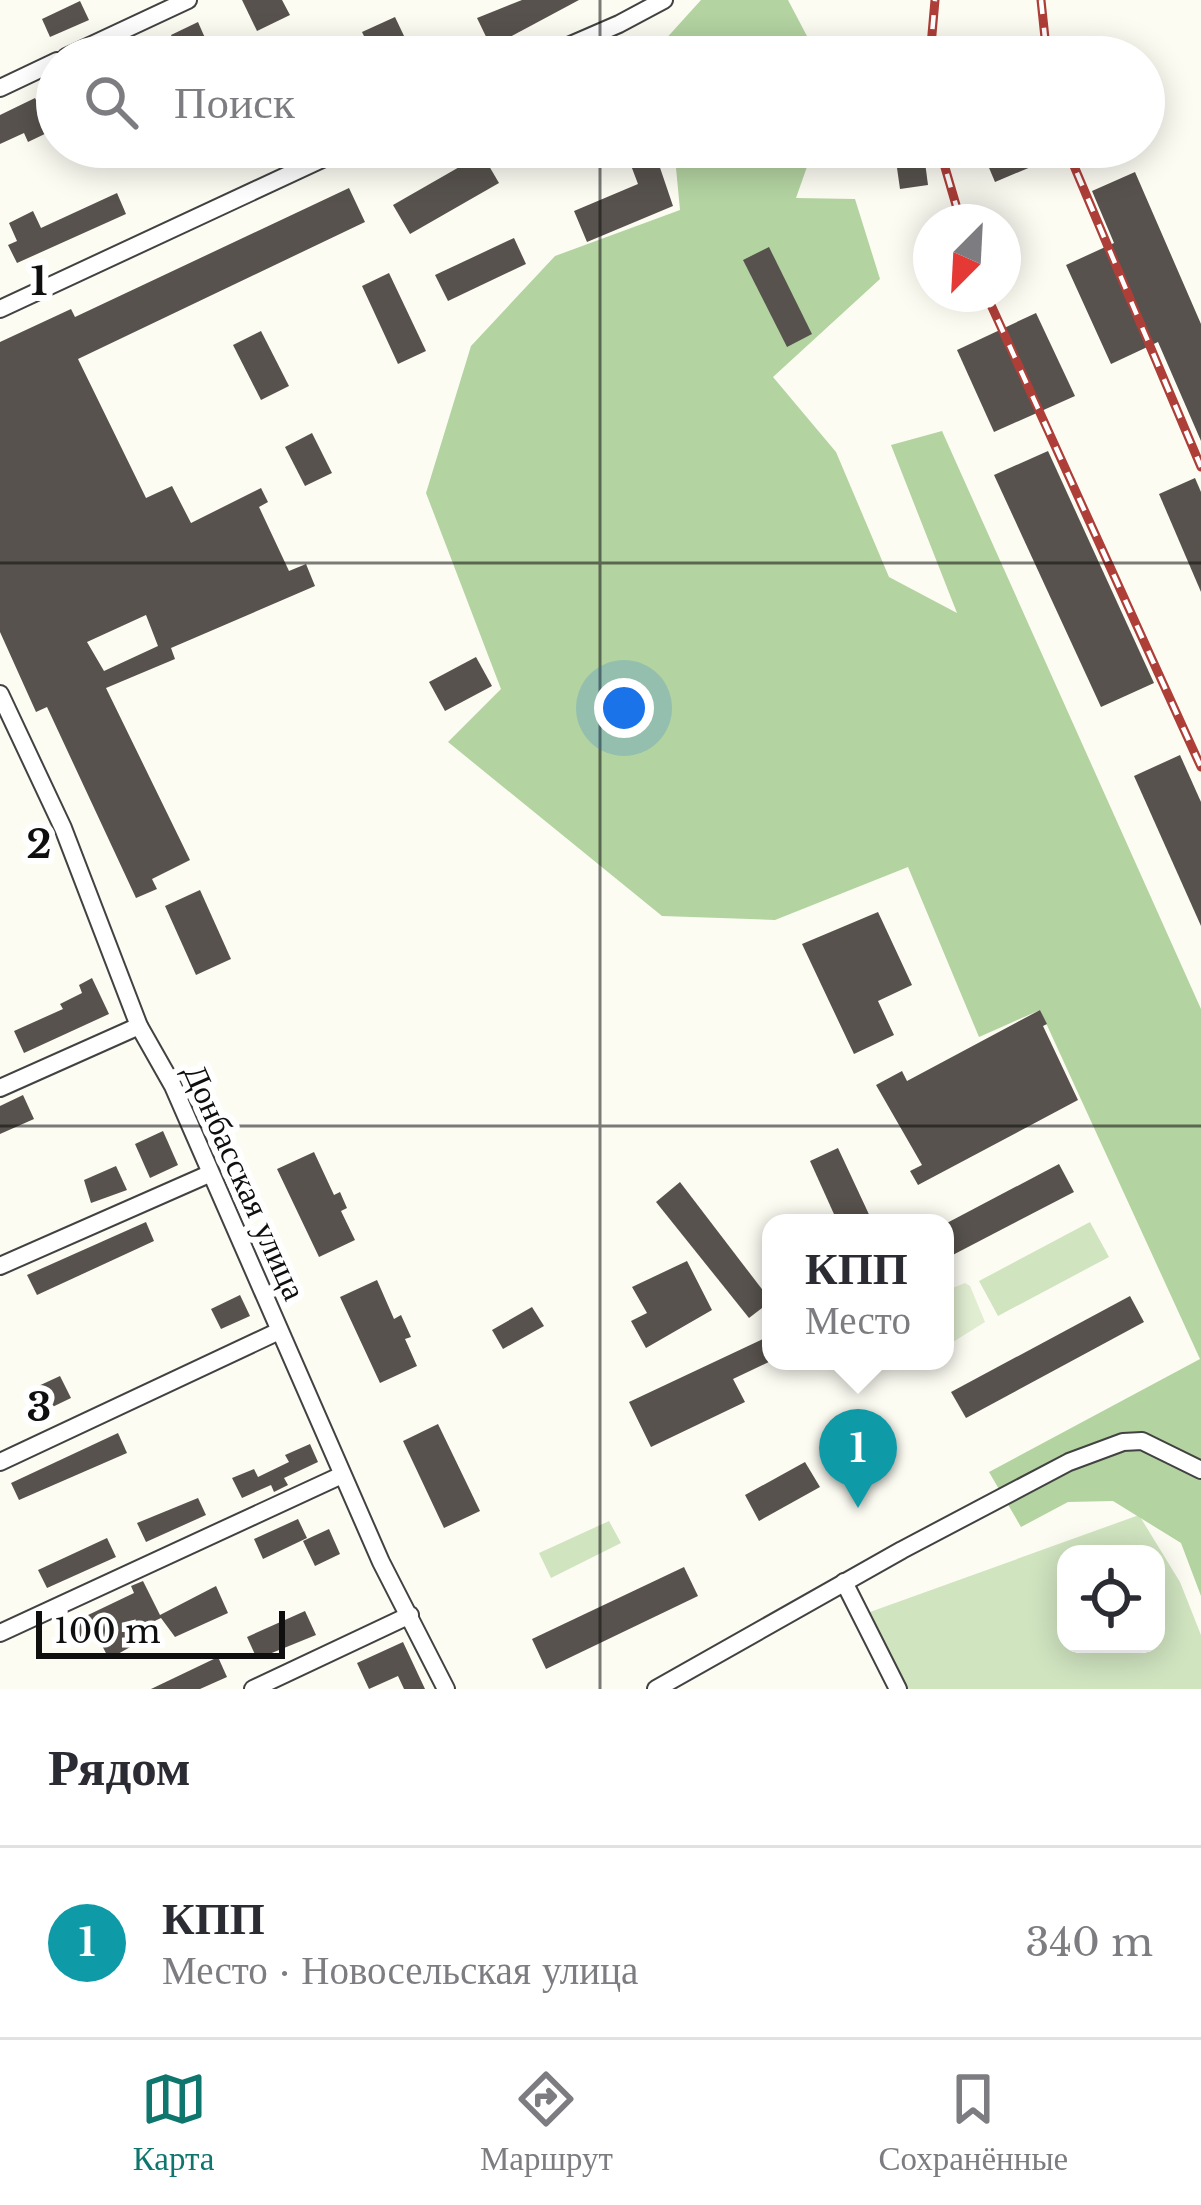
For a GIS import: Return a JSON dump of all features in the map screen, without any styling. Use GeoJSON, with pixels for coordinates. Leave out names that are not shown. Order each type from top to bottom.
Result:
{"type":"FeatureCollection","features":[{"type":"Feature","properties":{"kind":"street"},"geometry":{"type":"LineString","coordinates":[[111,36],[188,0]]}},
{"type":"Feature","properties":{"kind":"street"},"geometry":{"type":"LineString","coordinates":[[592,36],[664,0]]}},
{"type":"Feature","properties":{"kind":"street"},"geometry":{"type":"LineString","coordinates":[[0,88],[36,72]]}},
{"type":"Feature","properties":{"kind":"street"},"geometry":{"type":"LineString","coordinates":[[0,308],[303,168]]}},
{"type":"Feature","properties":{"kind":"street","name":"Донбасская улица"},"geometry":{"type":"LineString","coordinates":[[0,694],[63,828],[139,1025],[173,1086],[381,1562],[446,1689]]}},
{"type":"Feature","properties":{"kind":"street"},"geometry":{"type":"LineString","coordinates":[[0,1088],[139,1025]]}},
{"type":"Feature","properties":{"kind":"street"},"geometry":{"type":"LineString","coordinates":[[0,1266],[209,1174]]}},
{"type":"Feature","properties":{"kind":"street"},"geometry":{"type":"LineString","coordinates":[[0,1462],[277,1332]]}},
{"type":"Feature","properties":{"kind":"street"},"geometry":{"type":"LineString","coordinates":[[656,1689],[1069,1462],[1123,1442],[1160,1447],[1201,1470]]}},
{"type":"Feature","properties":{"kind":"street"},"geometry":{"type":"LineString","coordinates":[[0,1633],[342,1475]]}},
{"type":"Feature","properties":{"kind":"street"},"geometry":{"type":"LineString","coordinates":[[844,1582],[898,1689]]}},
{"type":"Feature","properties":{"kind":"street"},"geometry":{"type":"LineString","coordinates":[[254,1689],[410,1616]]}},
{"type":"Feature","properties":{"kind":"green space"},"geometry":{"type":"Polygon","coordinates":[[[701,0],[788,0],[807,36],[668,36],[701,0]]]}},
{"type":"Feature","properties":{"kind":"green space"},"geometry":{"type":"Polygon","coordinates":[[[676,168],[807,168],[796,198],[855,199],[880,279],[773,377],[836,452],[889,577],[957,613],[891,445],[942,431],[1201,1009],[1201,1596],[1181,1543],[1113,1501],[1068,1502],[1021,1527],[989,1472],[1200,1359],[1040,1010],[979,1037],[908,867],[775,920],[662,916],[448,742],[501,689],[426,493],[471,346],[555,256],[680,210],[676,168]]]}},
{"type":"Feature","properties":{"kind":"green space"},"geometry":{"type":"Polygon","coordinates":[[[1090,1222],[1109,1257],[998,1316],[979,1281],[1090,1222]]]}},
{"type":"Feature","properties":{"kind":"green space"},"geometry":{"type":"Polygon","coordinates":[[[970,1286],[985,1322],[954,1341],[954,1287],[970,1286]]]}},
{"type":"Feature","properties":{"kind":"green space"},"geometry":{"type":"Polygon","coordinates":[[[1139,1515],[1157,1545],[1057,1545],[1057,1653],[1165,1653],[1165,1557],[1201,1635],[1201,1689],[907,1689],[870,1612],[1139,1515]]]}},
{"type":"Feature","properties":{"kind":"green space"},"geometry":{"type":"Polygon","coordinates":[[[609,1521],[621,1543],[551,1578],[539,1553],[609,1521]]]}},
{"type":"Feature","properties":{"kind":"building"},"geometry":{"type":"Polygon","coordinates":[[[242,0],[282,0],[290,15],[257,31],[242,0]]]}},
{"type":"Feature","properties":{"kind":"building"},"geometry":{"type":"Polygon","coordinates":[[[522,0],[579,0],[512,36],[486,36],[477,18],[522,0]]]}},
{"type":"Feature","properties":{"kind":"building"},"geometry":{"type":"Polygon","coordinates":[[[80,1],[89,20],[50,36],[42,19],[80,1]]]}},
{"type":"Feature","properties":{"kind":"building"},"geometry":{"type":"Polygon","coordinates":[[[395,17],[404,36],[364,36],[362,32],[395,17]]]}},
{"type":"Feature","properties":{"kind":"building"},"geometry":{"type":"Polygon","coordinates":[[[198,22],[204,36],[171,36],[198,22]]]}},
{"type":"Feature","properties":{"kind":"building"},"geometry":{"type":"Polygon","coordinates":[[[35,98],[36,138],[28,142],[24,133],[0,144],[0,115],[35,98]]]}},
{"type":"Feature","properties":{"kind":"building"},"geometry":{"type":"Polygon","coordinates":[[[458,168],[490,168],[499,183],[410,234],[393,205],[458,168]]]}},
{"type":"Feature","properties":{"kind":"building"},"geometry":{"type":"Polygon","coordinates":[[[632,168],[660,168],[673,206],[587,242],[574,211],[638,184],[632,168]]]}},
{"type":"Feature","properties":{"kind":"building"},"geometry":{"type":"Polygon","coordinates":[[[897,168],[926,168],[928,185],[900,189],[897,168]]]}},
{"type":"Feature","properties":{"kind":"building"},"geometry":{"type":"Polygon","coordinates":[[[989,168],[1028,168],[995,182],[989,168]]]}},
{"type":"Feature","properties":{"kind":"building"},"geometry":{"type":"Polygon","coordinates":[[[1135,172],[1201,324],[1201,441],[1158,342],[1111,364],[1066,265],[1114,243],[1092,191],[1135,172]]]}},
{"type":"Feature","properties":{"kind":"building"},"geometry":{"type":"Polygon","coordinates":[[[349,188],[365,222],[78,359],[146,498],[172,486],[191,523],[261,488],[268,502],[259,507],[289,571],[306,564],[315,586],[171,648],[175,659],[106,688],[190,860],[152,879],[157,889],[136,898],[47,707],[36,712],[0,632],[0,342],[71,309],[75,317],[349,188]],[[146,615],[87,642],[104,671],[158,646],[146,615]]]}},
{"type":"Feature","properties":{"kind":"building"},"geometry":{"type":"Polygon","coordinates":[[[117,193],[126,214],[17,263],[8,245],[17,241],[9,223],[33,211],[41,228],[117,193]]]}},
{"type":"Feature","properties":{"kind":"building"},"geometry":{"type":"Polygon","coordinates":[[[514,238],[526,264],[448,301],[435,275],[514,238]]]}},
{"type":"Feature","properties":{"kind":"building"},"geometry":{"type":"Polygon","coordinates":[[[769,247],[812,334],[787,347],[743,260],[769,247]]]}},
{"type":"Feature","properties":{"kind":"building"},"geometry":{"type":"Polygon","coordinates":[[[389,273],[426,351],[398,364],[362,286],[389,273]]]}},
{"type":"Feature","properties":{"kind":"building"},"geometry":{"type":"Polygon","coordinates":[[[1036,313],[1075,396],[994,432],[957,350],[1036,313]]]}},
{"type":"Feature","properties":{"kind":"building"},"geometry":{"type":"Polygon","coordinates":[[[261,331],[289,386],[261,400],[233,345],[261,331]]]}},
{"type":"Feature","properties":{"kind":"building"},"geometry":{"type":"Polygon","coordinates":[[[312,433],[332,473],[305,486],[285,447],[312,433]]]}},
{"type":"Feature","properties":{"kind":"building"},"geometry":{"type":"Polygon","coordinates":[[[1048,451],[1154,683],[1101,707],[994,475],[1048,451]]]}},
{"type":"Feature","properties":{"kind":"building"},"geometry":{"type":"Polygon","coordinates":[[[1195,478],[1201,492],[1201,592],[1159,494],[1195,478]]]}},
{"type":"Feature","properties":{"kind":"building"},"geometry":{"type":"Polygon","coordinates":[[[476,657],[492,686],[445,711],[429,682],[476,657]]]}},
{"type":"Feature","properties":{"kind":"building"},"geometry":{"type":"Polygon","coordinates":[[[1180,755],[1201,802],[1201,926],[1134,776],[1180,755]]]}},
{"type":"Feature","properties":{"kind":"building"},"geometry":{"type":"Polygon","coordinates":[[[200,890],[231,959],[196,975],[165,906],[200,890]]]}},
{"type":"Feature","properties":{"kind":"building"},"geometry":{"type":"Polygon","coordinates":[[[878,912],[912,985],[878,1001],[894,1035],[854,1054],[802,944],[878,912]]]}},
{"type":"Feature","properties":{"kind":"building"},"geometry":{"type":"Polygon","coordinates":[[[92,978],[109,1014],[24,1053],[14,1031],[63,1009],[60,1004],[82,993],[79,985],[92,978]]]}},
{"type":"Feature","properties":{"kind":"building"},"geometry":{"type":"Polygon","coordinates":[[[1040,1010],[1078,1100],[918,1185],[910,1171],[922,1165],[876,1085],[902,1071],[907,1081],[1040,1010]]]}},
{"type":"Feature","properties":{"kind":"building"},"geometry":{"type":"Polygon","coordinates":[[[23,1095],[34,1119],[0,1134],[0,1106],[23,1095]]]}},
{"type":"Feature","properties":{"kind":"building"},"geometry":{"type":"Polygon","coordinates":[[[163,1131],[178,1165],[150,1178],[135,1144],[163,1131]]]}},
{"type":"Feature","properties":{"kind":"building"},"geometry":{"type":"Polygon","coordinates":[[[838,1148],[869,1214],[834,1214],[810,1161],[838,1148]]]}},
{"type":"Feature","properties":{"kind":"building"},"geometry":{"type":"Polygon","coordinates":[[[314,1152],[334,1195],[340,1192],[347,1208],[341,1211],[355,1240],[319,1257],[277,1169],[314,1152]]]}},
{"type":"Feature","properties":{"kind":"building"},"geometry":{"type":"Polygon","coordinates":[[[1059,1164],[1074,1192],[954,1254],[954,1219],[1059,1164]]]}},
{"type":"Feature","properties":{"kind":"building"},"geometry":{"type":"Polygon","coordinates":[[[116,1166],[127,1190],[91,1203],[84,1180],[116,1166]]]}},
{"type":"Feature","properties":{"kind":"building"},"geometry":{"type":"Polygon","coordinates":[[[680,1182],[762,1289],[762,1308],[749,1318],[656,1202],[680,1182]]]}},
{"type":"Feature","properties":{"kind":"building"},"geometry":{"type":"Polygon","coordinates":[[[146,1222],[154,1241],[37,1295],[27,1275],[146,1222]]]}},
{"type":"Feature","properties":{"kind":"building"},"geometry":{"type":"Polygon","coordinates":[[[687,1261],[712,1310],[646,1348],[631,1321],[647,1313],[632,1287],[687,1261]]]}},
{"type":"Feature","properties":{"kind":"building"},"geometry":{"type":"Polygon","coordinates":[[[377,1280],[394,1319],[401,1315],[417,1366],[380,1383],[340,1297],[377,1280]]]}},
{"type":"Feature","properties":{"kind":"building"},"geometry":{"type":"Polygon","coordinates":[[[240,1295],[250,1316],[221,1329],[211,1309],[240,1295]]]}},
{"type":"Feature","properties":{"kind":"building"},"geometry":{"type":"Polygon","coordinates":[[[1130,1296],[1144,1322],[966,1418],[951,1392],[1130,1296]]]}},
{"type":"Feature","properties":{"kind":"building"},"geometry":{"type":"Polygon","coordinates":[[[532,1307],[544,1326],[503,1349],[492,1330],[532,1307]]]}},
{"type":"Feature","properties":{"kind":"building"},"geometry":{"type":"Polygon","coordinates":[[[762,1339],[762,1365],[733,1379],[745,1402],[651,1447],[629,1402],[762,1339]]]}},
{"type":"Feature","properties":{"kind":"building"},"geometry":{"type":"Polygon","coordinates":[[[60,1376],[71,1398],[44,1411],[34,1388],[60,1376]]]}},
{"type":"Feature","properties":{"kind":"building"},"geometry":{"type":"Polygon","coordinates":[[[438,1424],[480,1511],[444,1528],[403,1441],[438,1424]]]}},
{"type":"Feature","properties":{"kind":"building"},"geometry":{"type":"Polygon","coordinates":[[[118,1433],[127,1453],[19,1500],[11,1483],[118,1433]]]}},
{"type":"Feature","properties":{"kind":"building"},"geometry":{"type":"Polygon","coordinates":[[[310,1444],[318,1462],[284,1478],[288,1485],[274,1492],[271,1485],[242,1498],[232,1478],[254,1469],[258,1477],[289,1462],[285,1455],[310,1444]]]}},
{"type":"Feature","properties":{"kind":"building"},"geometry":{"type":"Polygon","coordinates":[[[805,1462],[820,1487],[759,1521],[745,1495],[805,1462]]]}},
{"type":"Feature","properties":{"kind":"building"},"geometry":{"type":"Polygon","coordinates":[[[198,1498],[206,1515],[146,1542],[137,1523],[198,1498]]]}},
{"type":"Feature","properties":{"kind":"building"},"geometry":{"type":"Polygon","coordinates":[[[298,1519],[307,1538],[263,1559],[254,1539],[298,1519]]]}},
{"type":"Feature","properties":{"kind":"building"},"geometry":{"type":"Polygon","coordinates":[[[329,1529],[340,1554],[315,1566],[303,1541],[329,1529]]]}},
{"type":"Feature","properties":{"kind":"building"},"geometry":{"type":"Polygon","coordinates":[[[107,1538],[116,1557],[47,1588],[38,1570],[107,1538]]]}},
{"type":"Feature","properties":{"kind":"building"},"geometry":{"type":"Polygon","coordinates":[[[684,1567],[698,1596],[546,1669],[532,1639],[684,1567]]]}},
{"type":"Feature","properties":{"kind":"building"},"geometry":{"type":"Polygon","coordinates":[[[143,1581],[160,1615],[216,1586],[228,1613],[175,1637],[161,1618],[127,1634],[132,1646],[109,1659],[95,1632],[73,1643],[65,1626],[134,1593],[131,1586],[143,1581]]]}},
{"type":"Feature","properties":{"kind":"building"},"geometry":{"type":"Polygon","coordinates":[[[305,1611],[316,1635],[257,1659],[247,1637],[305,1611]]]}},
{"type":"Feature","properties":{"kind":"building"},"geometry":{"type":"Polygon","coordinates":[[[403,1642],[425,1689],[404,1689],[398,1676],[369,1689],[357,1663],[403,1642]]]}},
{"type":"Feature","properties":{"kind":"building"},"geometry":{"type":"Polygon","coordinates":[[[218,1657],[227,1677],[200,1689],[151,1689],[218,1657]]]}},
{"type":"Feature","properties":{"kind":"railway"},"geometry":{"type":"LineString","coordinates":[[932,36],[935,0]]}},
{"type":"Feature","properties":{"kind":"railway"},"geometry":{"type":"LineString","coordinates":[[1041,0],[1045,36]]}},
{"type":"Feature","properties":{"kind":"railway"},"geometry":{"type":"LineString","coordinates":[[945,168],[956,204]]}},
{"type":"Feature","properties":{"kind":"railway"},"geometry":{"type":"LineString","coordinates":[[1075,168],[1201,467]]}},
{"type":"Feature","properties":{"kind":"railway"},"geometry":{"type":"LineString","coordinates":[[994,312],[1201,767]]}},
{"type":"Feature","properties":{"kind":"place","name":"КПП"},"geometry":{"type":"Point","coordinates":[858,1508]}}]}
